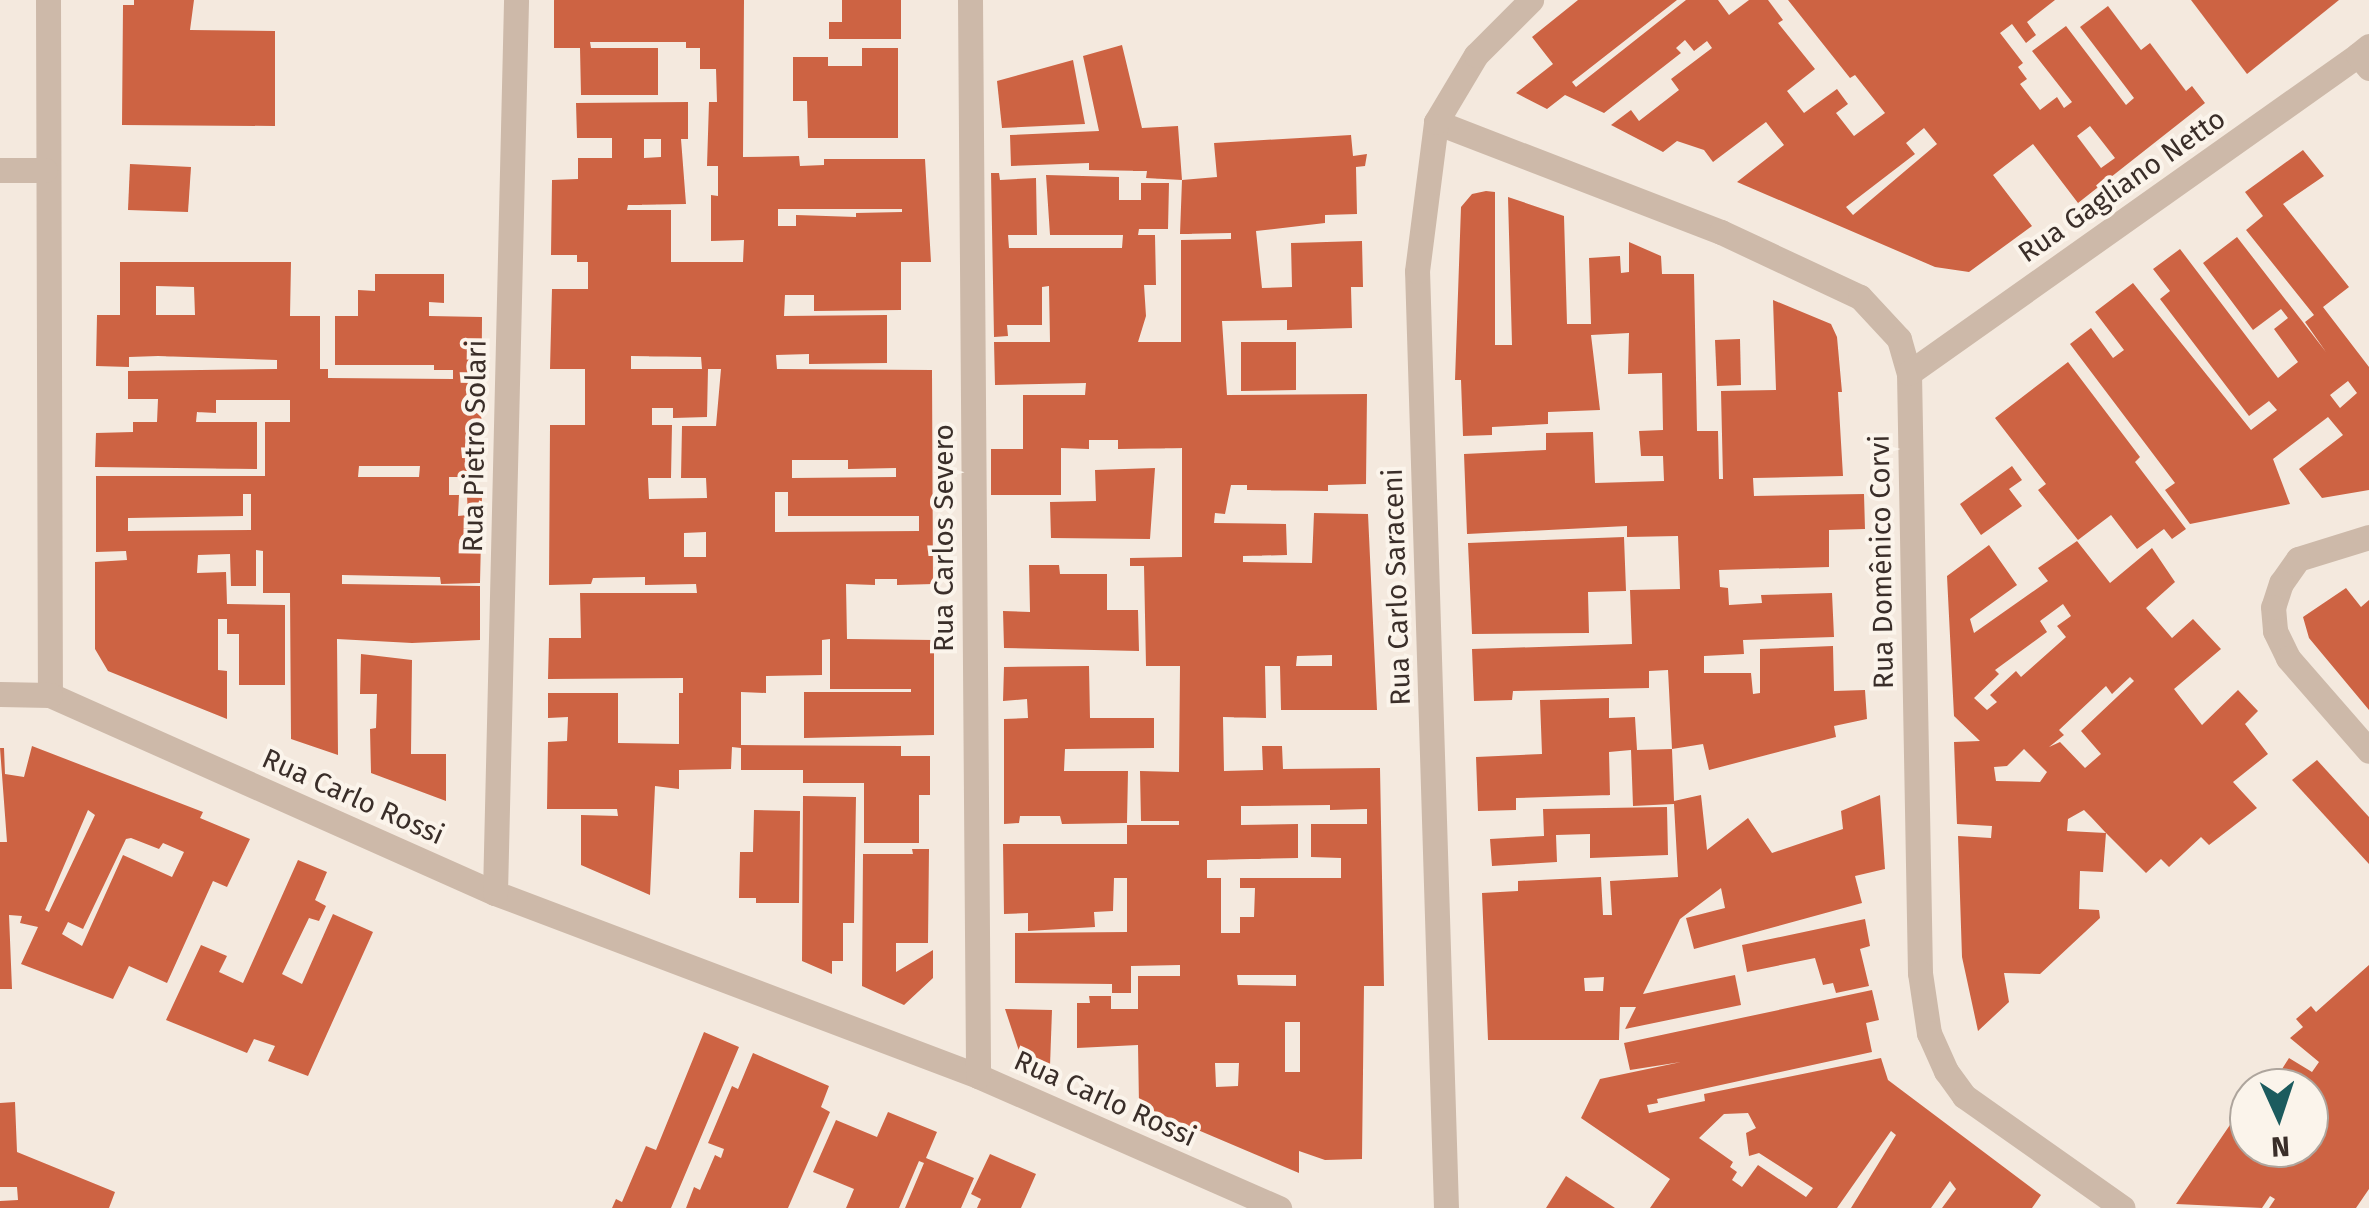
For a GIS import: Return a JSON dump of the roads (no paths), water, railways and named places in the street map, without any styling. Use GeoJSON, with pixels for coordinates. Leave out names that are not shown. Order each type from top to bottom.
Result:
{"type":"FeatureCollection","features":[{"type":"Feature","properties":{"kind":"street"},"geometry":{"type":"LineString","coordinates":[[0,694],[50,694],[45,170],[48,0]]}},
{"type":"Feature","properties":{"kind":"street","name":"Rua Pietro Solari"},"geometry":{"type":"LineString","coordinates":[[494,892],[516,0]]}},
{"type":"Feature","properties":{"kind":"street","name":"Rua Carlos Severo"},"geometry":{"type":"LineString","coordinates":[[970,0],[978,1076]]}},
{"type":"Feature","properties":{"kind":"street","name":"Rua Carlo Saraceni"},"geometry":{"type":"LineString","coordinates":[[1446,1208],[1417,271],[1436,122],[1476,54],[1531,0]]}},
{"type":"Feature","properties":{"kind":"street","name":"Rua Gagliano Netto"},"geometry":{"type":"LineString","coordinates":[[1909,373],[2365,57]]}},
{"type":"Feature","properties":{"kind":"street","name":"Rua Domênico Corvi"},"geometry":{"type":"LineString","coordinates":[[1436,122],[1721,232],[1860,298],[1898,339],[1909,373],[1920,973],[1930,1033],[1946,1071],[1964,1096],[2123,1208]]}},
{"type":"Feature","properties":{"kind":"street"},"geometry":{"type":"LineString","coordinates":[[0,170],[45,170]]}},
{"type":"Feature","properties":{"kind":"street"},"geometry":{"type":"LineString","coordinates":[[2369,537],[2298,559],[2280,583],[2273,607],[2275,631],[2288,658],[2369,751]]}},
{"type":"Feature","properties":{"kind":"street","name":"Rua Carlo Rossi"},"geometry":{"type":"LineString","coordinates":[[50,694],[494,892],[978,1076],[1278,1208]]}}]}
